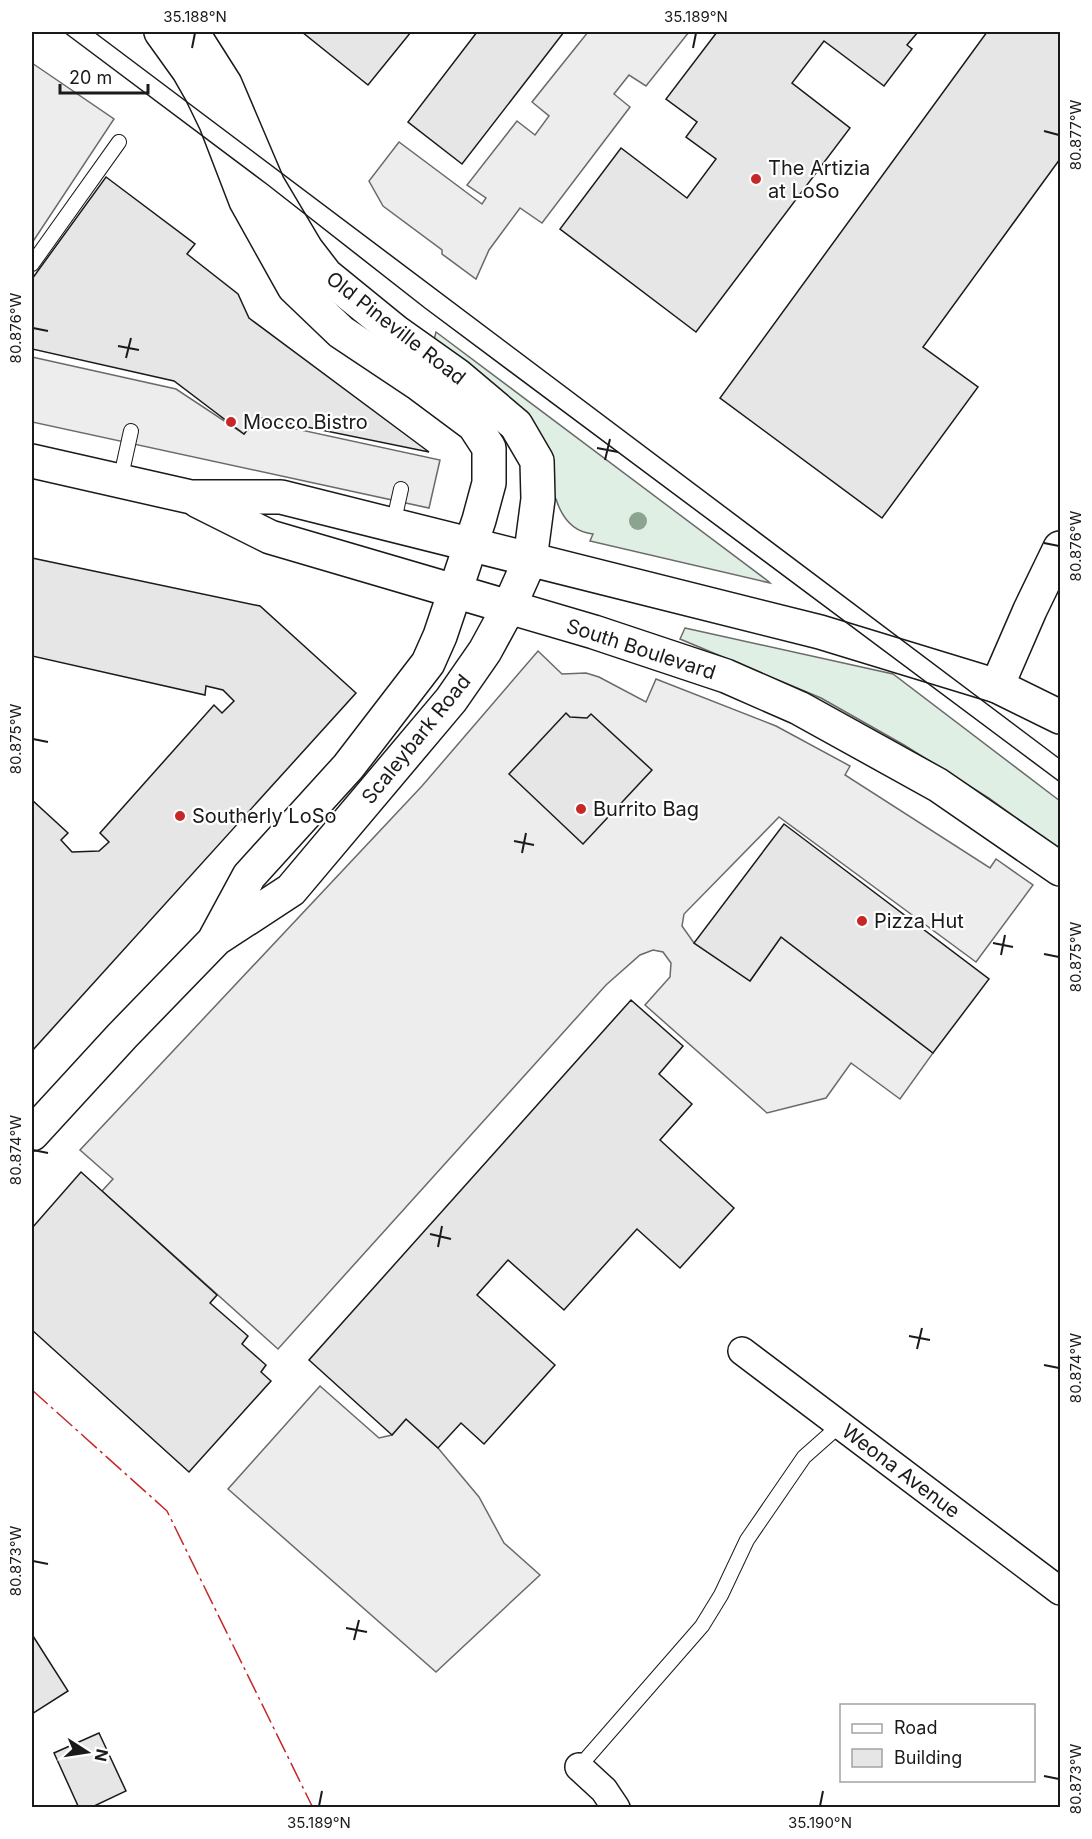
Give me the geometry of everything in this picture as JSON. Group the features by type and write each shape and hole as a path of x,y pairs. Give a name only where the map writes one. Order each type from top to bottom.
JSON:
{"street":[{"name":"Old Pineville Road","path":"161,32 189,70 201,92 216,123 246,201 294,287 340,332 419,384 474,425 489,448 489,483 471,545"},
{"name":"Old Pineville Road","path":"192,32 225,84 268,185 306,249 326,275 396,332 466,382 516,424 537,461 538,499 530,560"},
{"name":"South Boulevard","path":"32,460 225,505 281,497 820,632 997,686 1060,717"},
{"name":"South Boulevard","path":"225,505 270,537 594,632 726,676 799,708 938,785 1060,869"},
{"name":"Scaleybark Road","path":"216,939 249,876 348,767 428,663 440,636 471,545"},
{"path":"997,686 1060,548"},
{"name":"Scaleybark Road","path":"32,1134 216,939 291,890 451,700 485,651 509,607 530,560"},
{"name":"Weona Avenue","path":"742,1351 1060,1591"},
{"path":"579,1767 604,1790 616,1808"}],"lane":[{"path":"32,264 119,142"},
{"path":"120,481 131,431"},
{"path":"393,525 401,489"},
{"path":"579,1767 702,1626 721,1594 747,1540 804,1457 839,1426"}],"green space":[{"path":"436,332 770,583 590,541 593,534 574,527 565,518 556,499 547,498 546,472 433,344"},
{"path":"685,628 893,674 1060,801 1060,850 989,798 904,745 821,698 680,639"}],"shaded area":[{"path":"588,32 689,32 646,86 629,75 614,94 630,107 542,223 520,208 489,250 476,279 442,254 442,250 383,206 369,181 399,142 482,204 486,198 467,185 517,121 535,135 549,116 532,102"},
{"path":"32,63 114,119 32,243"},
{"path":"32,357 176,389 244,434 255,420 440,460 429,508 32,422"},
{"path":"538,651 562,674 586,673 599,677 646,702 656,679 776,726 850,766 845,775 990,868 996,859 1033,885 976,962 779,817 684,914 682,926 694,943 750,981 781,937 933,1053 900,1099 851,1063 826,1098 767,1113 645,1005 670,977 671,963 663,952 653,950 640,955 606,985 278,1349 102,1191 113,1179 80,1150 422,786"},
{"path":"320,1386 379,1438 392,1435 406,1419 438,1448 479,1497 504,1543 540,1575 436,1672 228,1489"}],"building":[{"path":"302,32 411,32 368,85"},
{"path":"477,32 564,32 462,164 408,122"},
{"name":"The Artizia at LoSo","path":"717,32 918,32 907,45 912,49 884,86 824,41 792,83 850,128 696,332 560,229 621,148 687,198 716,159 686,137 697,122 666,99"},
{"path":"987,32 1060,32 1060,159 923,347 978,387 882,518 720,398"},
{"path":"106,177 195,244 187,254 238,294 249,318 429,452 258,417 244,434 174,381 32,349 32,279"},
{"name":"Southerly LoSo","path":"32,558 260,606 356,693 32,1051 32,800 68,833 61,840 72,852 99,851 109,842 100,833 214,705 222,713 234,701 223,690 206,686 205,695 32,656"},
{"name":"Burrito Bag","path":"566,713 570,717 587,718 591,714 652,770 583,844 509,774"},
{"path":"784,824 989,979 933,1053 781,937 750,981 694,943"},
{"path":"631,1000 683,1046 659,1074 692,1104 660,1140 734,1208 680,1268 637,1229 564,1310 508,1260 477,1295 555,1365 484,1444 461,1423 438,1448 406,1419 392,1435 309,1360"},
{"path":"81,1172 217,1295 210,1303 248,1336 242,1344 266,1365 261,1372 271,1381 189,1472 32,1330 32,1228"},
{"path":"32,1637 68,1691 32,1714"},
{"path":"99,1733 126,1791 90,1808 79,1808 54,1753"}],"tram line":[{"path":"64,32 268,185 425,308 1060,782"},
{"path":"94,32 1060,759"}],"power":[{"path":"32,1390 167,1511 313,1808"}],"place":[{"name":"The Artizia at LoSo","path":"756,179"},
{"name":"Mocco Bistro","path":"231,422"},
{"name":"Burrito Bag","path":"581,809"},
{"name":"Southerly LoSo","path":"180,816"},
{"name":"Pizza Hut","path":"862,921"}]}
